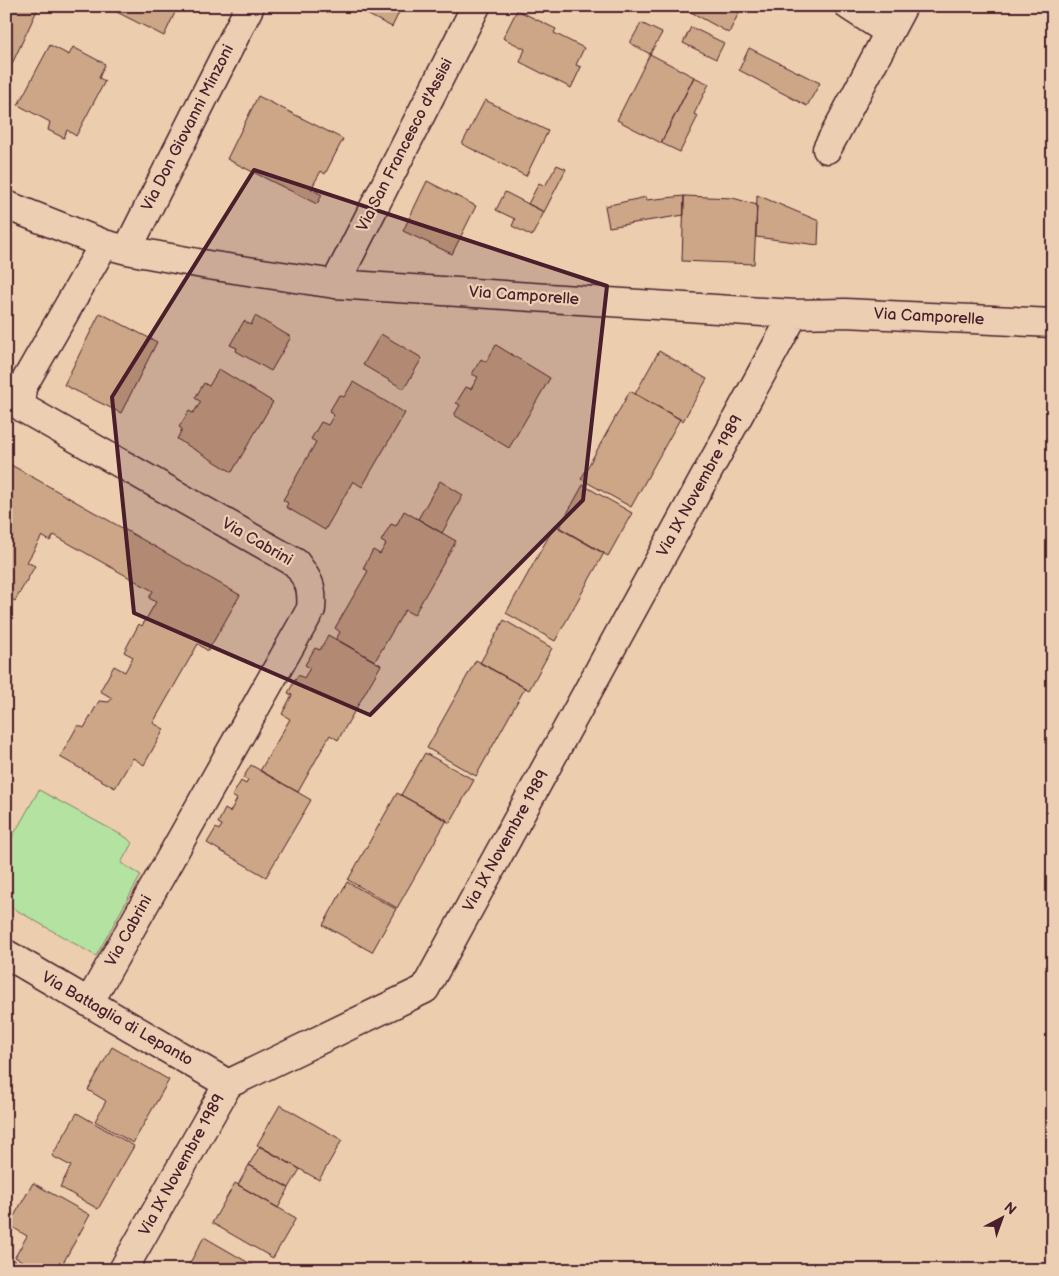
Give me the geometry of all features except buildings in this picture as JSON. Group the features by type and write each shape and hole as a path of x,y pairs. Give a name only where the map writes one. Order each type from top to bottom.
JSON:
{"street":[{"name":"Via Don Giovanni Minzoni","path":"115,247 250,6"},
{"name":"Via San Francesco d'Assisi","path":"335,284 476,6"},
{"path":"849,6 890,32"},
{"path":"827,149 904,6"},
{"name":"Via Camporelle","path":"6,205 115,247 208,265 335,284 794,314 845,313 1053,323"},
{"name":"Via Cabrini","path":"90,1001 311,609 312,592 308,580 296,564 23,408 21,389 115,247"},
{"name":"Via IX Novembre 1989","path":"123,1270 228,1084 424,989 794,314"},
{"name":"Via Battaglia di Lepanto","path":"6,954 90,1001 228,1084"}],"highlighted area":[{"path":"254,170 607,286 583,500 370,715 134,613 112,397"}],"green space":[{"path":"39,790 127,838 132,843 121,863 141,875 96,956 6,904 6,848"}]}
